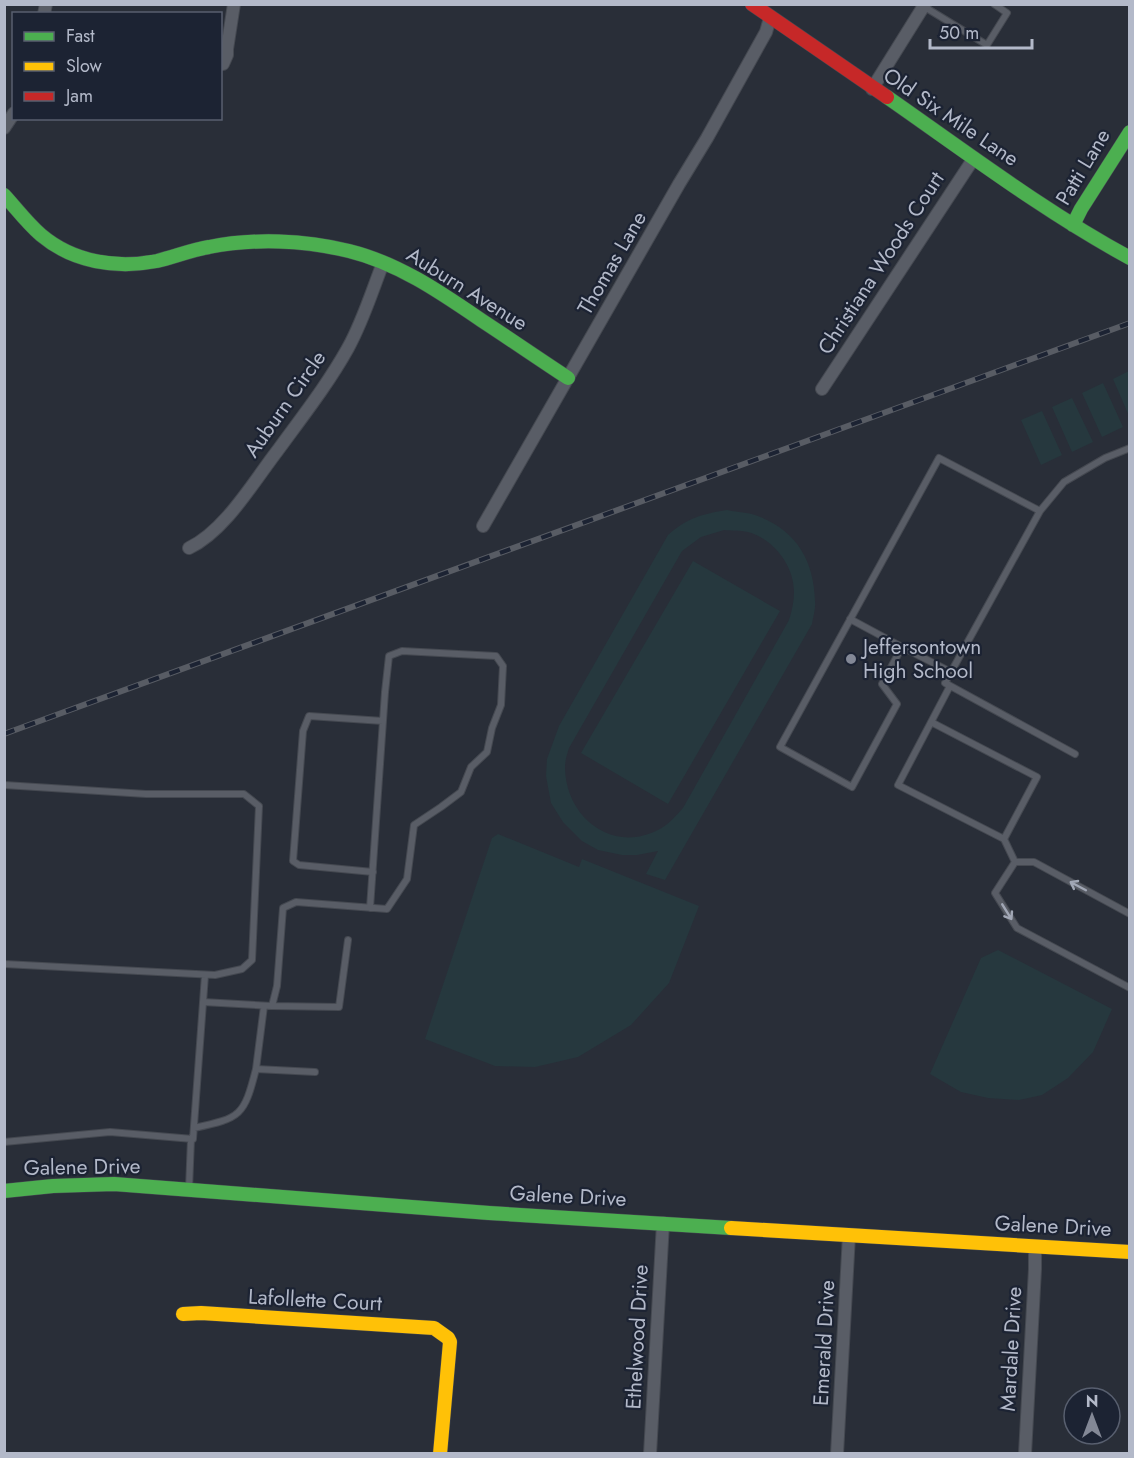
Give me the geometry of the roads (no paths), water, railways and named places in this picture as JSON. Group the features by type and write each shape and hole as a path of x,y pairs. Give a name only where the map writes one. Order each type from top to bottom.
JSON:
{"street":[{"path":"223,64 227,55 234,4"},
{"name":"Old Six Mile Lane","path":"752,4 872,89 1073,225 1130,258"},
{"path":"872,89 923,5"},
{"name":"Thomas Lane","path":"483,526 707,138 766,32 770,18"},
{"name":"Patti Lane","path":"1073,225 1130,132"},
{"name":"Christiana Woods Court","path":"822,390 974,158"},
{"name":"Auburn Avenue","path":"4,195 33,227 53,244 83,259 100,263 135,265 212,246 263,241 311,244 351,252 405,272 568,378"},
{"name":"Auburn Circle","path":"189,548 215,530 234,509 323,388 349,346 383,263"},
{"name":"Galene Drive","path":"4,1191 53,1186 114,1184 489,1213 1130,1252"},
{"name":"Ethelwood Drive","path":"650,1454 663,1223"},
{"name":"Emerald Drive","path":"837,1454 849,1235"},
{"name":"Mardale Drive","path":"1025,1454 1035,1246"},
{"name":"Lafollette Court","path":"183,1314 201,1313 434,1328 450,1342 440,1454"}],"lane":[{"path":"923,5 987,45 1007,12 994,4"},
{"path":"1076,754 945,683 1040,511 1064,482 1105,458 1130,448"},
{"path":"902,647 882,684 897,704 852,787 780,747 939,458 1040,511"},
{"path":"850,619 951,672"},
{"path":"272,1006 277,986 283,908 296,902 370,908 387,909 408,879 414,825 461,792 471,767 487,752 492,728 501,705 503,666 496,656 402,651 389,656 382,721 370,908"},
{"path":"950,686 897,785 1004,839 1015,862"},
{"path":"373,872 299,865 293,861 295,825 303,731 309,716 382,721"},
{"path":"931,722 1037,777 1004,839"},
{"path":"4,785 146,794 244,794 260,806 252,960 242,969 205,975 4,964"},
{"path":"1015,862 1034,862 1130,914"},
{"path":"1015,862 996,893 1017,928 1130,988"},
{"path":"203,1002 339,1007 348,940"},
{"path":"189,1190 205,975"},
{"path":"194,1128 232,1118 243,1108 249,1096 256,1069 264,1006"},
{"path":"256,1069 315,1072"},
{"path":"4,1142 110,1132 191,1139"}],"railway":[{"path":"4,734 1130,323"}],"place":[{"name":"Jeffersontown High School","path":"851,659"}]}
